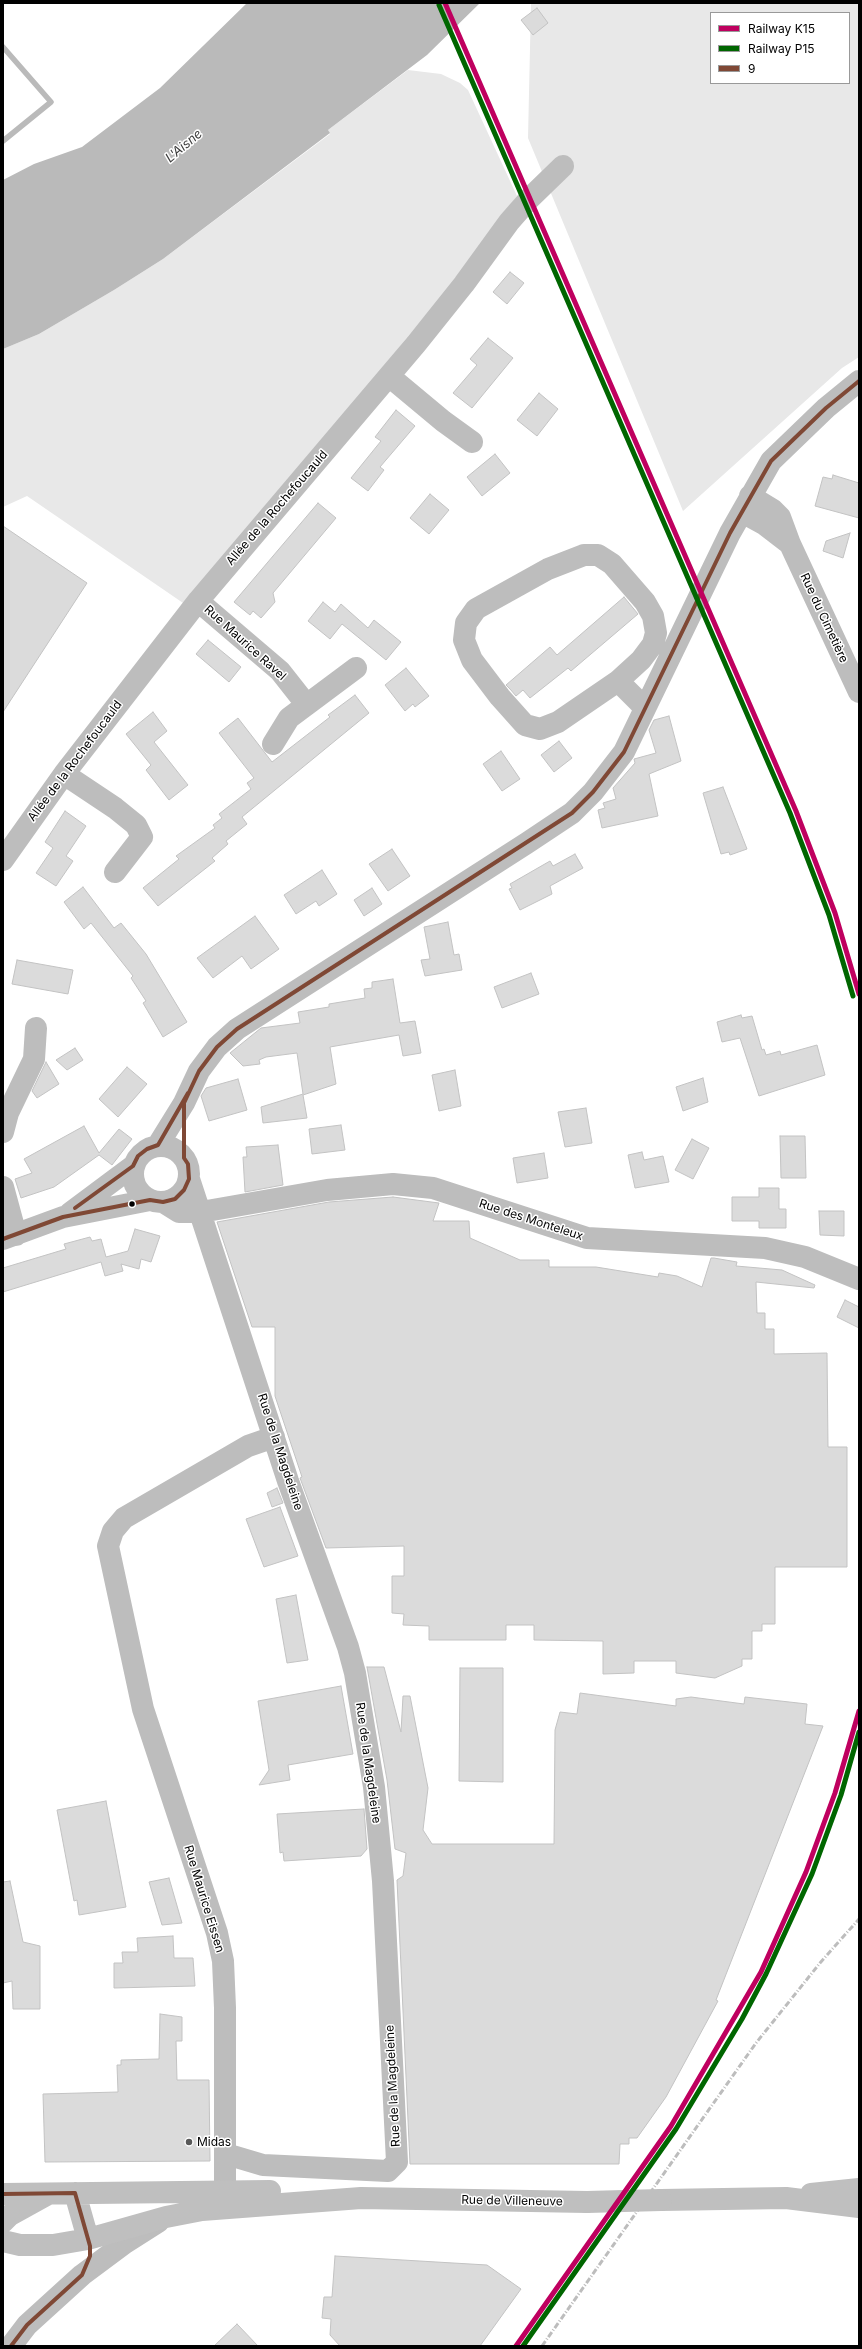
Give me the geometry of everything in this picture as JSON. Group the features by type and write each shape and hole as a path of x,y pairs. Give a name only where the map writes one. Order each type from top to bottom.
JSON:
{"main road":[{"path":"786,2198 840,2189 859,2189"},
{"path":"3,2194 271,2191 361,2198"},
{"path":"140,2225 154,2192"},
{"path":"3,2222 10,2215 48,2193"},
{"path":"75,2193 88,2240"},
{"name":"Rue de Villeneuve","path":"3,2241 20,2245 53,2245 88,2240 166,2217 202,2210 361,2198 587,2202 786,2198 859,2207"}],"street":[{"name":"Allée de la Rochefoucauld","path":"3,860 64,774 198,600 389,376 464,284 509,222 530,198 563,166"},
{"path":"389,376 443,421 472,442"},
{"path":"158,1145 184,1103 199,1071 216,1047 237,1029 572,813 593,792 624,752 730,533 771,461 826,408 859,381"},
{"name":"Rue du Cimetière","path":"746,504 773,510 780,517 790,544 859,692"},
{"path":"584,555 598,555 612,564 645,602 653,616 656,633 653,644 641,660 618,681 558,722 540,729 525,724 500,697 472,660 464,640 466,623 476,609 548,569 584,555"},
{"name":"Rue Maurice Ravel","path":"198,600 280,671 306,704"},
{"path":"273,744 289,718 356,668"},
{"path":"618,681 645,708"},
{"path":"64,774 115,808 136,825 142,837 115,872"},
{"path":"3,1132 8,1113 34,1059 36,1028"},
{"path":"184,1103 184,1158"},
{"path":"3,1187 9,1237 63,1217 175,1198 184,1190 189,1179 188,1164 177,1150 168,1146 158,1145 147,1149 138,1156 133,1166 133,1180 139,1192 157,1201"},
{"path":"63,1217 133,1166"},
{"name":"Rue de la Magdeleine","path":"189,1179 274,1437 348,1647 355,1673 374,1787 382,1880 397,2162 388,2171 263,2165 226,2154"},
{"name":"Rue des Monteleux","path":"157,1201 179,1212 201,1212 327,1190 393,1184 433,1188 587,1238 765,1248 805,1256 859,1279"},
{"name":"Rue Maurice Eissen","path":"225,2191 225,2008 223,1961 217,1933 143,1709 108,1546 112,1531 124,1518 248,1446 274,1437"},
{"name":"Rue de Villeneuve","path":"11,2346 27,2325 82,2275 125,2243 166,2217"},
{"path":"82,2275 90,2256 88,2240"}],"shaded area":[{"path":"531,3 859,3 859,357 842,368 683,511 528,138"},
{"path":"408,70 441,74 460,83 468,90 517,196 463,270 186,605 27,496 3,507 3,349 39,334 163,259 330,134 328,130"}],"water":[{"name":"L'Aisne","path":"247,3 480,3 427,55 328,130 330,133 163,259 39,334 3,349 3,180 34,164 82,147 160,88"}],"building":[{"path":"537,8 548,23 533,35 521,20"},
{"path":"510,272 524,283 507,304 493,292"},
{"path":"488,338 513,358 472,408 453,393 477,365 470,359"},
{"path":"539,393 558,409 537,436 517,420"},
{"path":"396,410 415,426 380,467 384,470 368,491 351,478 381,441 375,437"},
{"path":"495,454 510,473 482,496 467,477"},
{"path":"833,475 859,483 859,518 815,506 823,477 832,479"},
{"path":"430,494 449,510 429,534 410,518"},
{"path":"318,503 336,518 273,593 275,602 261,618 253,611 250,615 234,602"},
{"path":"3,526 87,583 3,712"},
{"path":"850,533 843,558 823,551 826,541"},
{"path":"624,597 638,614 571,671 568,668 530,698 523,690 516,696 506,685 550,647 557,655"},
{"path":"323,602 335,612 341,604 368,628 374,620 401,642 386,660 342,624 330,639 308,621"},
{"path":"208,640 241,667 229,682 196,654"},
{"path":"406,668 429,696 415,707 413,704 405,711 385,685"},
{"path":"355,695 369,713 242,817 247,824 226,841 228,844 212,858 215,861 158,906 143,888 179,859 176,856 215,828 213,825 222,818 219,814 251,789 247,783 254,778 219,733 238,718 272,762 330,717 328,715"},
{"path":"153,712 167,731 154,742 188,785 169,800 146,770 151,765 126,734"},
{"path":"669,716 681,761 649,774 658,816 602,828 598,810 605,808 603,803 616,799 613,788 635,763 634,759 656,753 649,730 654,720"},
{"path":"559,741 572,758 554,772 541,755"},
{"path":"501,751 520,779 502,791 483,764"},
{"path":"723,787 747,849 730,855 729,852 721,854 703,793"},
{"path":"65,811 86,826 66,856 73,861 56,886 36,873 53,848 45,842"},
{"path":"392,849 410,876 388,891 369,864"},
{"path":"575,854 583,868 550,886 552,894 520,910 509,889 512,888 510,884 550,861 553,866"},
{"path":"322,870 337,894 319,906 316,901 296,914 284,895"},
{"path":"83,887 114,928 121,923 146,954 187,1022 163,1037 143,1003 146,1001 131,978 133,976 91,923 84,929 64,902"},
{"path":"372,888 382,904 364,916 354,900"},
{"path":"255,916 279,949 251,969 242,956 213,978 197,958"},
{"path":"448,922 454,955 459,954 462,970 425,976 421,960 430,959 424,927"},
{"path":"17,960 73,970 68,994 12,984"},
{"path":"531,973 539,994 502,1008 494,987"},
{"path":"393,979 400,1023 415,1021 421,1053 403,1056 399,1035 330,1047 336,1084 303,1095 307,1118 263,1123 261,1107 303,1094 297,1053 266,1057 259,1060 260,1064 243,1066 230,1053 261,1028 300,1023 298,1012 329,1007 329,1004 365,998 364,989 372,988 372,982"},
{"path":"741,1015 742,1018 752,1016 762,1050 764,1049 766,1055 780,1051 781,1055 817,1045 825,1075 759,1096 740,1038 722,1042 717,1022"},
{"path":"75,1048 83,1060 67,1070 56,1060"},
{"path":"46,1062 59,1084 37,1098 32,1091"},
{"path":"127,1067 147,1084 118,1117 99,1099"},
{"path":"455,1070 461,1106 439,1111 432,1075"},
{"path":"703,1078 708,1102 683,1111 676,1087"},
{"path":"238,1079 247,1110 209,1121 201,1096 206,1088"},
{"path":"586,1108 592,1143 565,1147 558,1112"},
{"path":"341,1125 345,1150 312,1154 309,1129"},
{"path":"84,1126 99,1153 119,1129 132,1139 112,1165 99,1155 54,1187 21,1198 15,1179 32,1173 24,1159"},
{"path":"780,1136 805,1136 806,1178 781,1178"},
{"path":"692,1139 709,1148 693,1179 675,1170"},
{"path":"278,1145 283,1185 245,1192 243,1157 247,1157 246,1147"},
{"path":"642,1152 644,1160 663,1156 669,1182 635,1188 628,1155"},
{"path":"544,1153 548,1178 517,1183 513,1158"},
{"path":"759,1188 779,1188 779,1209 786,1209 786,1228 759,1228 759,1221 732,1221 732,1197 759,1197"},
{"path":"393,1197 439,1203 433,1221 469,1221 470,1238 520,1260 549,1260 549,1267 596,1267 658,1277 659,1273 677,1276 702,1287 711,1258 714,1258 737,1262 736,1266 782,1270 815,1285 814,1288 756,1282 757,1313 765,1313 765,1329 774,1329 774,1354 827,1353 828,1447 847,1447 847,1567 775,1567 775,1624 762,1624 762,1631 752,1631 752,1659 742,1659 742,1666 715,1678 676,1673 676,1661 634,1661 634,1673 603,1674 603,1641 534,1640 534,1625 506,1625 506,1640 429,1640 429,1626 403,1625 404,1614 392,1613 392,1576 404,1576 404,1546 326,1548 300,1478 302,1477 275,1396 275,1327 252,1327 217,1222 329,1202"},
{"path":"819,1211 844,1211 844,1236 820,1235"},
{"path":"135,1229 160,1236 151,1262 141,1259 139,1269 121,1264 123,1271 105,1276 101,1262 3,1292 3,1268 66,1249 64,1244 90,1237 92,1241 101,1239 106,1257 128,1251"},
{"path":"845,1300 859,1307 859,1328 837,1317"},
{"path":"277,1488 283,1503 272,1507 267,1493"},
{"path":"280,1507 298,1556 264,1567 246,1519"},
{"path":"296,1595 308,1660 287,1663 276,1599"},
{"path":"367,1667 384,1667 401,1732 403,1696 410,1696 428,1788 423,1830 432,1844 554,1844 555,1730 560,1712 577,1714 580,1693 676,1706 676,1699 691,1697 744,1704 745,1697 807,1704 805,1724 823,1726 716,2000 718,2001 666,2097 637,2138 629,2138 629,2144 620,2144 619,2164 410,2164 397,1880 403,1876 406,1853 395,1849 387,1780"},
{"path":"460,1668 503,1668 503,1782 459,1781"},
{"path":"341,1686 353,1754 288,1765 290,1780 259,1785 269,1770 258,1701"},
{"path":"106,1801 126,1907 79,1915 77,1900 74,1901 57,1810"},
{"path":"364,1809 367,1849 361,1856 284,1861 283,1852 280,1853 277,1814"},
{"path":"169,1878 182,1923 162,1925 149,1882"},
{"path":"10,1881 23,1942 40,1946 40,2009 13,2009 12,1981 3,1983 3,1882"},
{"path":"173,1936 174,1958 193,1958 195,1986 114,1988 114,1963 123,1963 122,1952 138,1952 137,1938"},
{"path":"160,2014 182,2017 182,2041 176,2041 177,2080 209,2080 210,2161 45,2162 43,2094 118,2092 117,2065 121,2065 121,2060 159,2059"},
{"path":"335,2256 487,2265 521,2289 480,2346 340,2346 330,2335 331,2319 322,2318 324,2297 332,2297"},
{"path":"237,2324 258,2346 214,2346"}],"waterway":[{"path":"3,47 51,102 3,141"}],"railway":[{"path":"542,2346 756,2043 820,1963 859,1919"}],"rail line":[{"name":"K15","path":"445,3 796,811 835,913 859,994"},
{"name":"P15","path":"439,5 790,813 829,915 853,996"},
{"name":"K15","path":"516,2346 671,2126 761,1972 806,1872 835,1793 859,1711"},
{"name":"P15","path":"523,2346 676,2129 742,2019 766,1974 812,1874 841,1795 859,1732"}],"transit line":[{"name":"9","path":"3,1239 63,1217 150,1200 163,1202 175,1199 184,1190 189,1179 188,1164 184,1158 184,1103 199,1071 217,1047 237,1029 572,813 593,792 624,752 730,533 771,461 826,408 859,381"},
{"name":"9","path":"75,1208 133,1166 138,1156 147,1149 158,1145 188,1093"},
{"name":"9","path":"3,2194 75,2193 90,2246 90,2256 82,2275 27,2325 11,2346"}],"place":[{"name":"Midas","path":"189,2142"}]}
